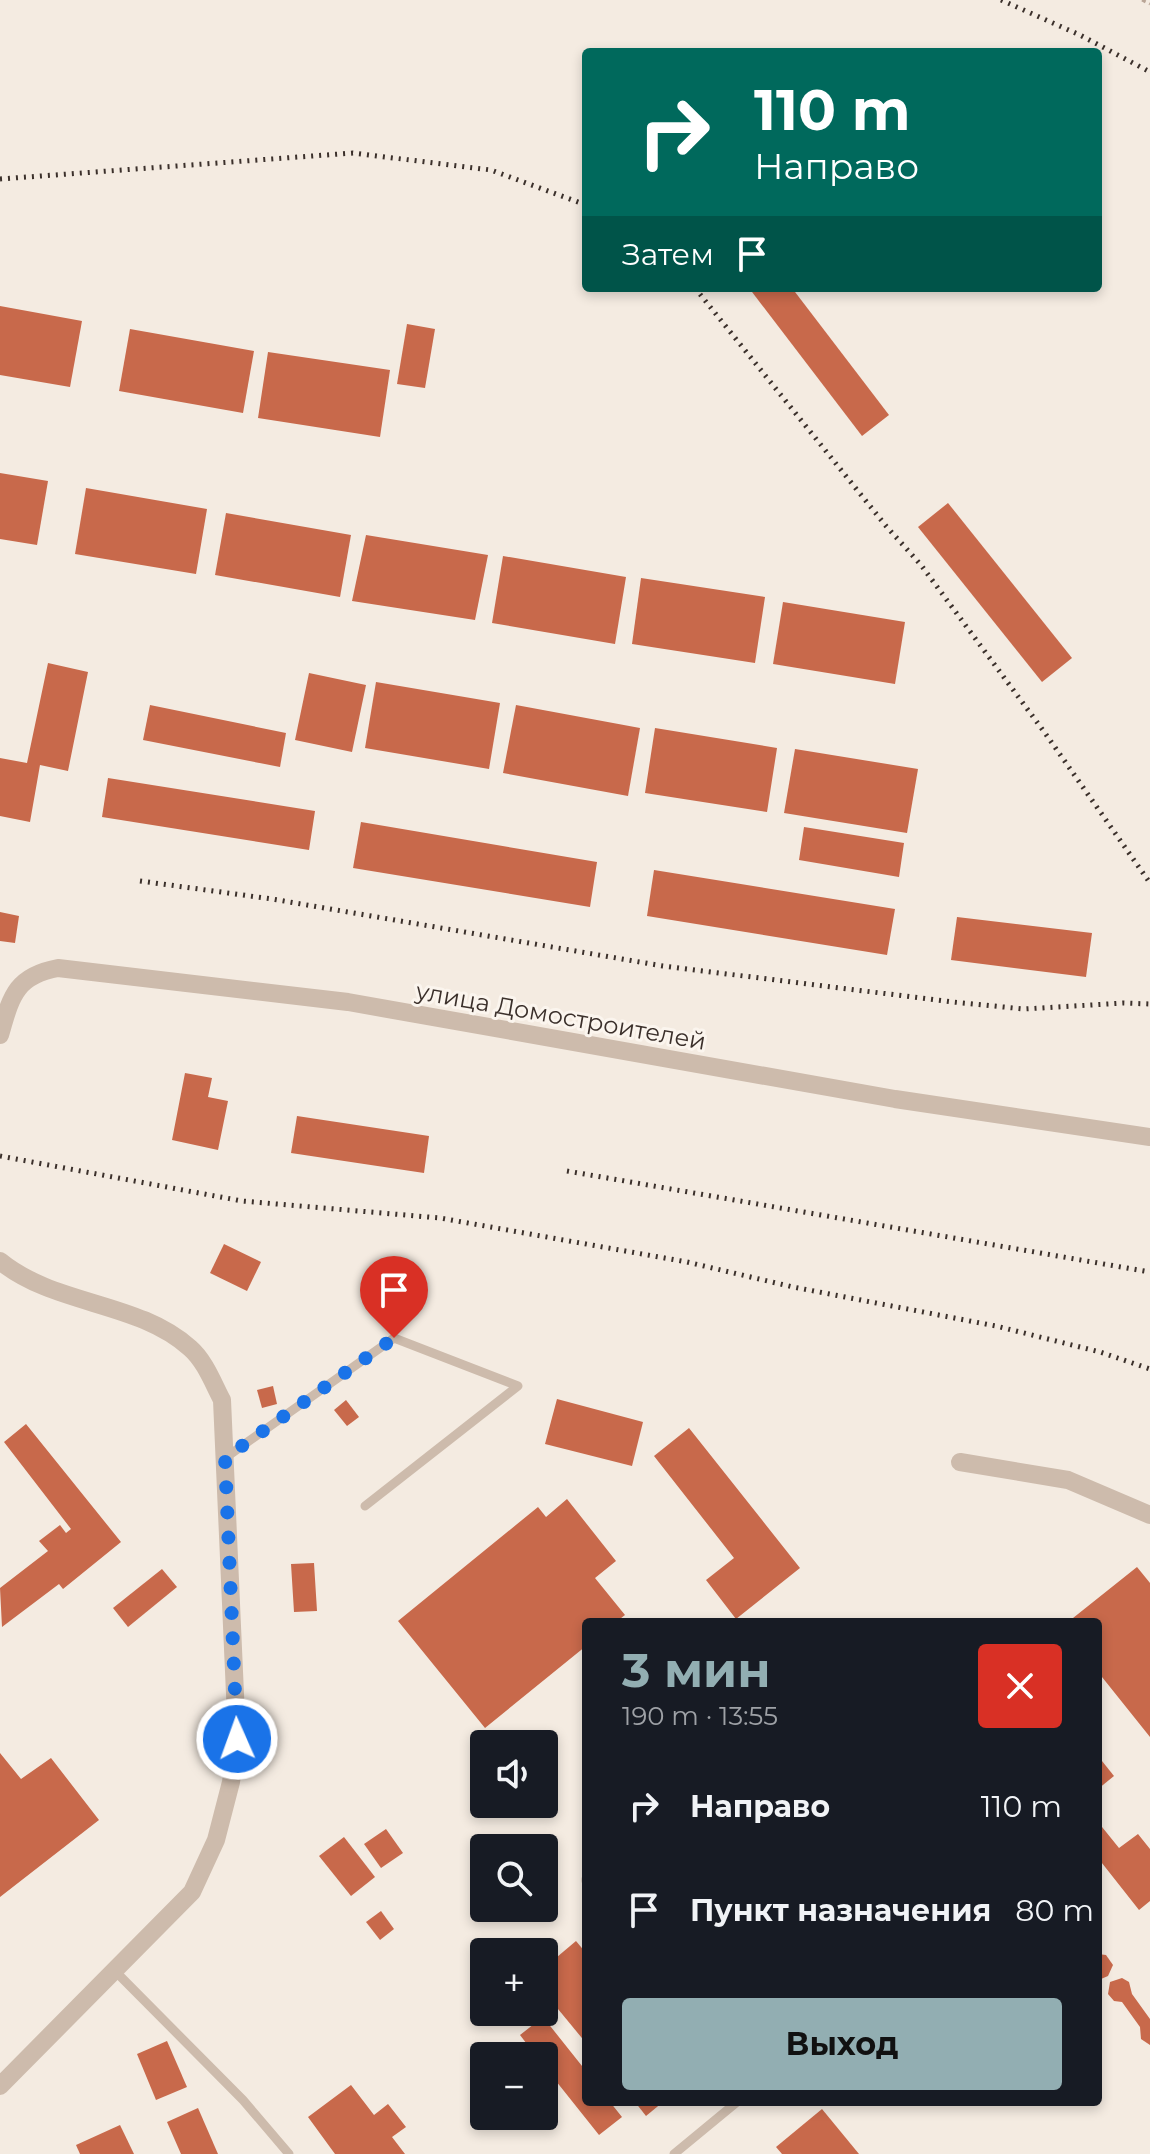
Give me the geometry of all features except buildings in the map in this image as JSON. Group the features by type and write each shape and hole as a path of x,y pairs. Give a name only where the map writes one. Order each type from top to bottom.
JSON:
{"street":[{"name":"улица Домостроителей","path":"0,1035 9,1004 21,984 35,972 58,968 348,1002 895,1099 1150,1137"},
{"path":"0,1261 37,1285 152,1324 190,1348 207,1370 222,1400 237,1739 231,1782 216,1840 192,1892 0,2086"},
{"path":"960,1462 1068,1480 1150,1515"}],"lane":[{"path":"225,1458 394,1338 518,1386 365,1506"},
{"path":"115,1971 243,2100 289,2154"},
{"path":"674,2154 732,2106"}],"path":[{"path":"1142,0 1150,4"}],"railway":[{"path":"1001,0 1080,35 1150,72"},
{"path":"0,179 353,153 491,170 582,204"},
{"path":"698,292 886,526 921,565 1045,733 1150,883"},
{"path":"140,881 272,899 663,966 953,1002 1024,1009 1150,1004"},
{"path":"0,1156 242,1201 440,1218 687,1262 793,1287 996,1326 1100,1352 1150,1369"},
{"path":"567,1171 1150,1272"}],"route":[{"path":"237,1739 225,1458 394,1338"}]}
